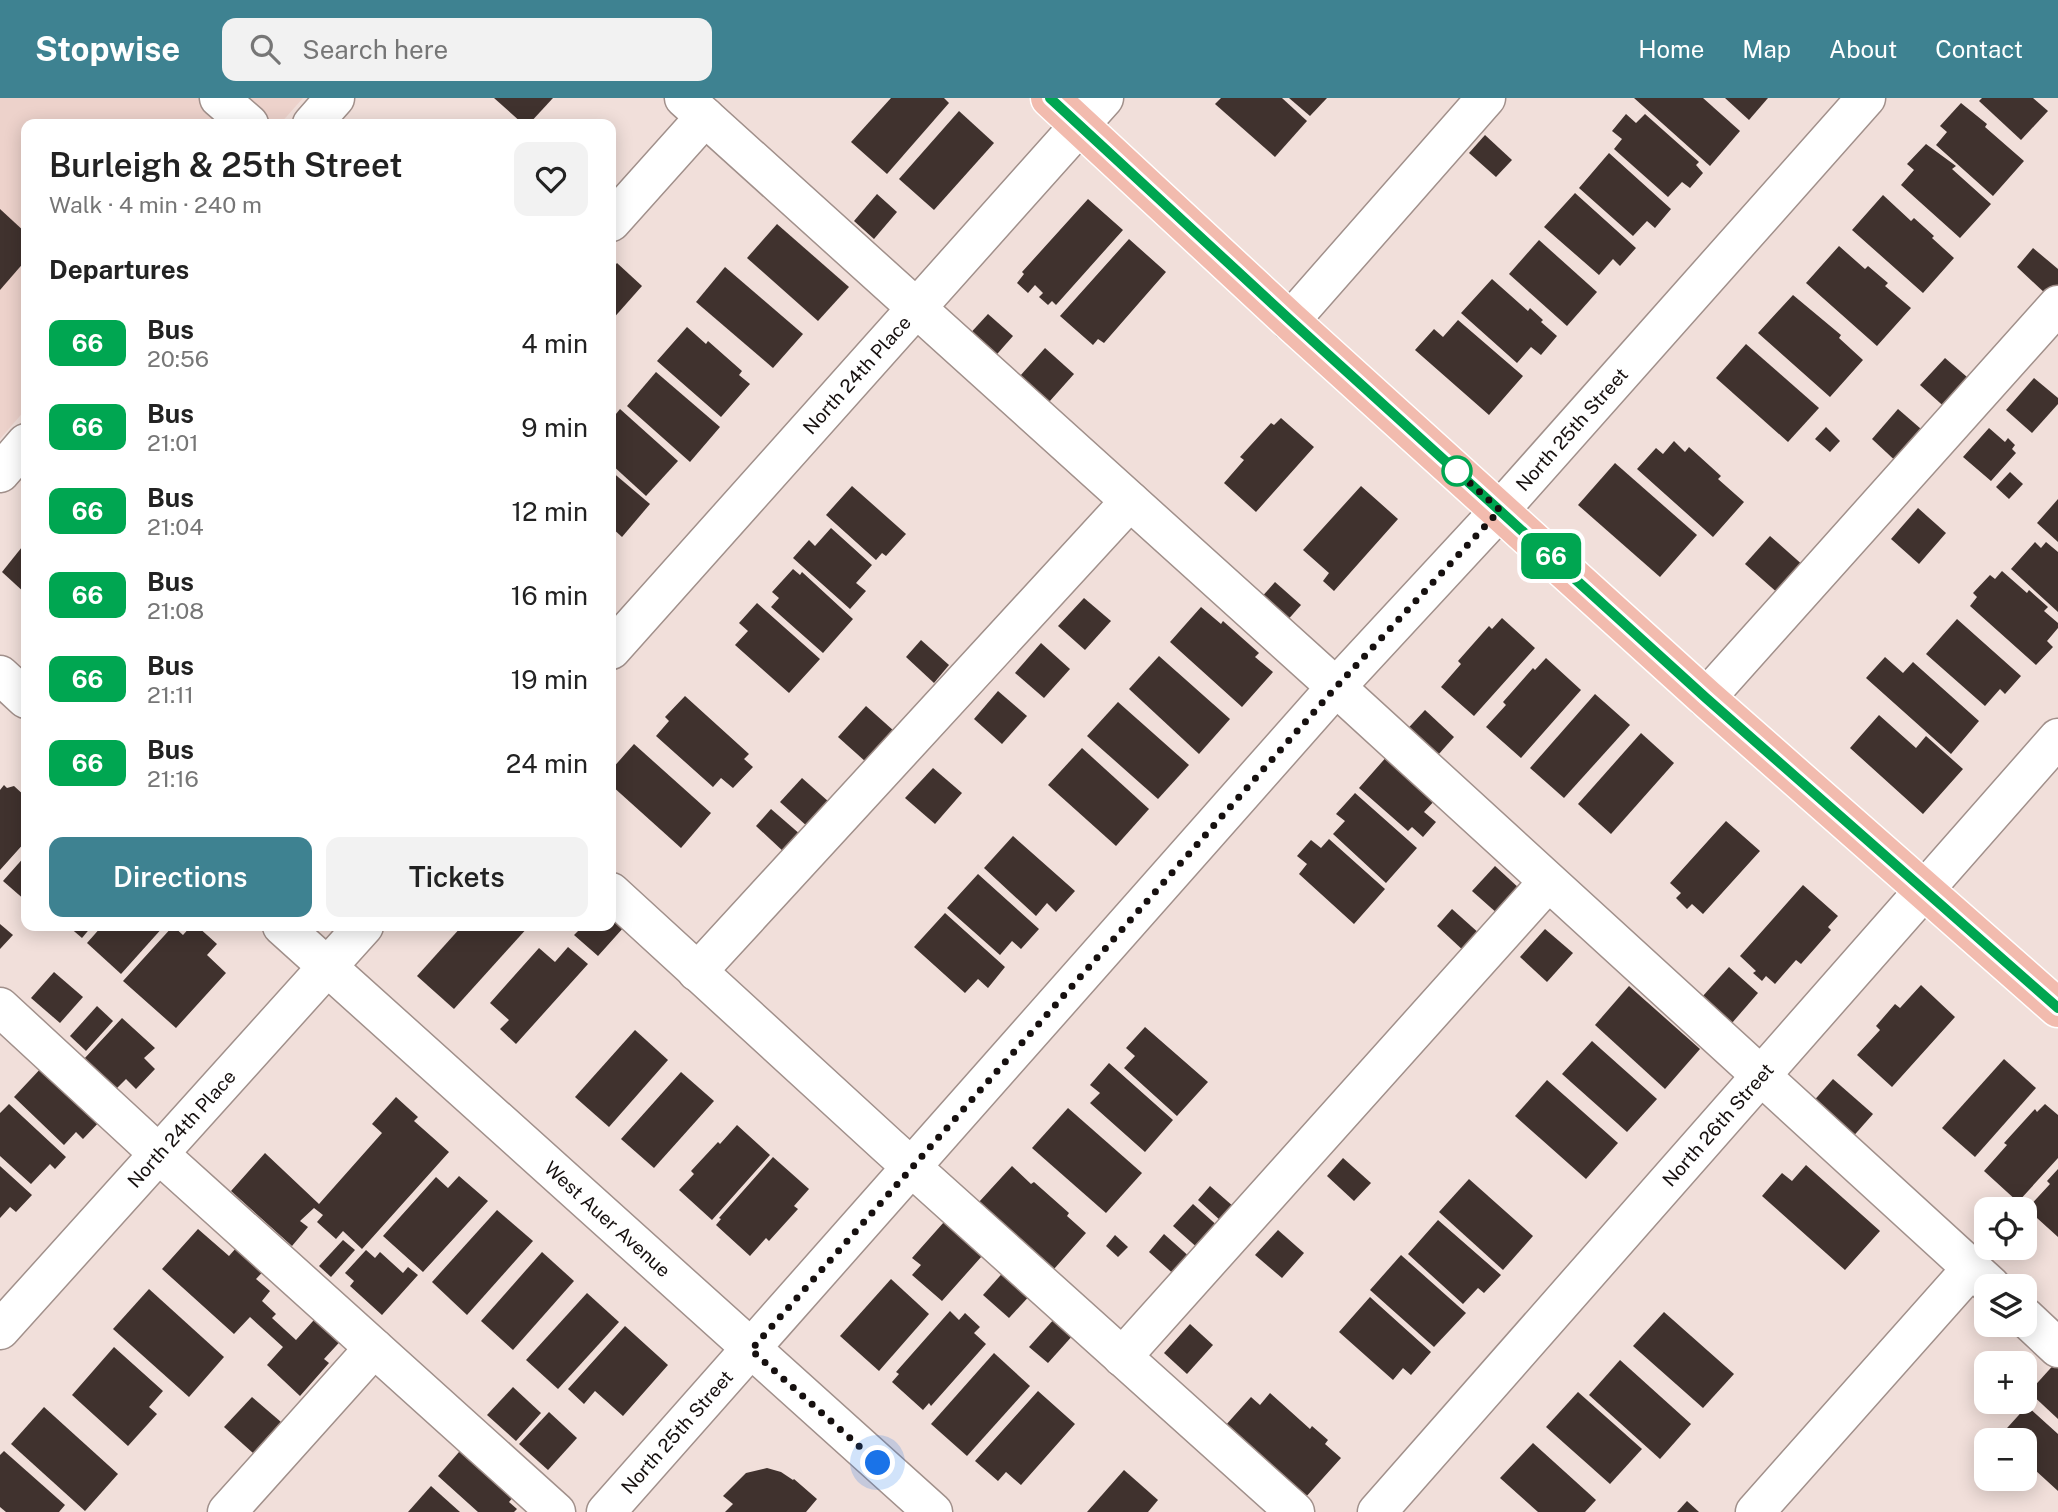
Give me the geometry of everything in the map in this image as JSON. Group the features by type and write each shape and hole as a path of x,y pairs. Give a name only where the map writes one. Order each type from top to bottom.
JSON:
{"main road":[{"path":"1050,98 1092,111 1290,320 1706,698 2058,1008"}],"street":[{"path":"219,98 242,119"},
{"path":"316,119 335,98"},
{"path":"1290,320 1486,98"},
{"name":"North 25th Street","path":"606,1512 1336,687 1500,510 1866,98"},
{"path":"616,215 695,108 1336,687 1977,1274"},
{"name":"North 24th Place","path":"616,644 1092,111"},
{"path":"1706,698 2058,305"},
{"path":"0,473 21,449"},
{"path":"697,972 1130,501"},
{"path":"0,675 21,694"},
{"name":"North 26th Street","path":"1377,1512 2058,738"},
{"path":"1122,1357 1548,883"},
{"path":"616,897 912,1168 1295,1512"},
{"name":"West Auer Avenue","path":"287,931 933,1512"},
{"name":"North 24th Place","path":"0,1330 359,931"},
{"path":"0,1007 556,1512"},
{"path":"1755,1512 1974,1285"},
{"path":"2037,1328 2058,1348"},
{"path":"227,1512 374,1348"}],"shaded area":[{"path":"0,98 303,98 284,119 21,119 21,415 0,439"}],"building":[{"path":"494,98 553,98 534,119 517,119"},
{"path":"891,98 944,98 949,103 887,174 851,142"},
{"path":"1221,98 1282,98 1307,121 1275,157 1215,104"},
{"path":"1289,98 1327,98 1310,116"},
{"path":"1634,98 1703,98 1740,131 1710,166"},
{"path":"1725,98 1768,98 1749,120"},
{"path":"1982,98 2033,98 2048,111 2021,140 1979,101"},
{"path":"1961,103 1987,124 1985,127 2024,161 1993,196 1936,145 1947,132 1940,126"},
{"path":"959,111 994,143 934,210 899,179"},
{"path":"1626,114 1636,123 1645,114 1699,162 1696,165 1703,173 1690,188 1682,182 1668,197 1614,149 1622,139 1612,131"},
{"path":"1485,135 1512,160 1496,177 1469,153"},
{"path":"1926,144 1956,166 1952,169 1991,204 1960,238 1901,185 1914,170 1907,164"},
{"path":"1609,153 1671,209 1655,228 1647,221 1633,236 1579,188"},
{"path":"1575,193 1636,248 1620,266 1613,259 1599,275 1544,227"},
{"path":"877,194 897,212 874,239 854,221"},
{"path":"1883,195 1911,221 1914,218 1954,258 1923,293 1852,230"},
{"path":"1088,199 1123,230 1056,305 1052,301 1048,305 1039,297 1043,293 1035,285 1028,293 1017,283 1024,274 1022,272"},
{"path":"0,209 21,228 21,266 0,290"},
{"path":"777,224 849,287 818,321 747,258"},
{"path":"1129,239 1166,272 1104,343 1098,339 1093,345 1060,316"},
{"path":"1539,240 1597,292 1567,326 1509,274"},
{"path":"1839,246 1865,269 1868,266 1888,283 1885,286 1911,308 1877,346 1806,283"},
{"path":"2033,248 2058,269 2058,285 2048,296 2017,267"},
{"path":"616,264 642,286 616,315"},
{"path":"725,267 803,334 773,368 696,302"},
{"path":"1492,279 1528,311 1530,308 1557,336 1541,355 1531,347 1517,363 1461,313"},
{"path":"1793,295 1841,335 1839,338 1863,360 1830,397 1758,333"},
{"path":"988,314 1013,336 991,361 966,338"},
{"path":"1458,320 1523,376 1489,415 1415,350 1434,329 1443,337"},
{"path":"687,327 706,344 708,341 742,371 739,375 750,384 721,417 657,361"},
{"path":"1746,344 1819,408 1788,442 1716,378"},
{"path":"1045,348 1074,374 1049,402 1020,376"},
{"path":"1945,358 1974,383 1949,411 1920,385"},
{"path":"656,372 720,427 690,462 627,406"},
{"path":"2034,378 2058,398 2058,404 2032,433 2006,410"},
{"path":"620,409 678,461 646,496 616,469 616,414"},
{"path":"1898,409 1928,435 1901,466 1872,439"},
{"path":"1281,418 1314,447 1256,512 1224,483 1244,460 1240,457 1271,423 1274,425"},
{"path":"1826,427 1840,441 1830,452 1815,439"},
{"path":"1989,428 2005,442 2008,438 2015,445 2012,449 2016,453 1991,481 1963,457"},
{"path":"1674,441 1685,452 1689,447 1721,476 1718,479 1744,502 1713,537 1637,469 1656,448 1663,454"},
{"path":"1615,463 1697,535 1660,577 1578,505"},
{"path":"2010,472 2023,484 2009,499 1996,487"},
{"path":"616,475 650,504 622,537 616,532"},
{"path":"852,486 906,534 886,556 882,553 876,560 826,515"},
{"path":"1361,486 1398,519 1334,591 1323,581 1329,573 1303,550"},
{"path":"2058,499 2058,542 2037,523"},
{"path":"1918,508 1946,533 1919,564 1891,539"},
{"path":"831,528 872,565 856,583 866,591 850,609 793,558 809,540 815,546"},
{"path":"1770,536 1805,567 1780,595 1745,564"},
{"path":"2035,542 2041,548 2046,542 2058,552 2058,612 2011,569"},
{"path":"21,548 21,589 2,572"},
{"path":"793,569 800,575 802,572 853,619 823,653 771,607 779,598 772,592"},
{"path":"2002,571 2048,607 2044,611 2058,623 2058,628 2047,641 2053,647 2036,665 1970,606 1977,597 1973,593 1990,575 1995,579"},
{"path":"1275,582 1301,605 1285,623 1259,600"},
{"path":"1084,598 1111,621 1085,650 1058,626"},
{"path":"757,603 820,659 789,693 735,645 748,631 739,623"},
{"path":"1201,607 1221,624 1223,621 1259,653 1255,657 1273,672 1242,707 1170,642"},
{"path":"1502,618 1535,648 1474,716 1441,687 1461,664 1458,661 1489,626 1492,629"},
{"path":"1957,619 2021,676 2005,694 2000,689 1985,706 1926,654"},
{"path":"921,640 949,665 934,683 906,657"},
{"path":"1041,643 1070,669 1044,698 1015,673"},
{"path":"1159,656 1230,719 1199,754 1129,689"},
{"path":"1885,657 1903,673 1913,662 1979,721 1951,754 1866,678"},
{"path":"1546,658 1581,690 1521,758 1486,727 1506,705 1503,702 1533,668 1535,670"},
{"path":"998,691 1027,716 1002,744 974,719"},
{"path":"1595,694 1630,725 1564,798 1530,768"},
{"path":"685,696 749,754 744,759 753,767 733,788 721,778 713,787 656,736 669,721 665,717"},
{"path":"1118,702 1189,765 1158,799 1087,736"},
{"path":"866,706 894,731 866,762 838,737"},
{"path":"1425,710 1454,737 1430,764 1400,737"},
{"path":"1879,715 1916,748 1926,736 1963,769 1923,814 1850,748"},
{"path":"1641,733 1674,763 1611,834 1578,804"},
{"path":"634,744 711,813 681,848 616,790 616,764"},
{"path":"1082,748 1149,809 1116,846 1048,785"},
{"path":"1389,754 1437,798 1424,812 1436,822 1423,837 1412,827 1408,831 1359,788"},
{"path":"933,768 962,793 935,824 905,798"},
{"path":"802,778 829,802 808,827 780,802"},
{"path":"4,785 7,788 14,786 21,792 21,847 0,870 0,790"},
{"path":"1355,793 1417,848 1386,883 1333,834 1345,821 1336,814"},
{"path":"771,809 801,835 785,853 756,826"},
{"path":"1726,821 1760,851 1703,914 1692,904 1687,909 1676,898 1681,893 1670,883"},
{"path":"1013,836 1075,891 1056,912 1047,903 1036,916 984,868"},
{"path":"1329,839 1385,889 1354,924 1299,874 1307,864 1297,856 1311,840 1321,848"},
{"path":"21,861 21,897 3,881"},
{"path":"1495,866 1520,889 1498,914 1472,891"},
{"path":"978,874 1039,929 1021,949 1012,941 1000,955 947,908"},
{"path":"1803,885 1838,916 1828,927 1831,930 1801,964 1796,960 1775,984 1766,976 1762,981 1753,973 1756,971 1740,956"},
{"path":"1452,909 1481,935 1465,952 1437,926"},
{"path":"945,913 1005,967 988,988 978,979 965,993 914,947"},
{"path":"616,920 624,927 598,956 574,935 578,931 616,931"},
{"path":"0,924 13,935 0,949"},
{"path":"1545,929 1573,953 1547,982 1520,957"},
{"path":"74,931 88,931 82,938"},
{"path":"98,931 160,931 121,974 87,943"},
{"path":"168,931 179,931 183,935 187,931 203,931 217,944 207,955 226,973 176,1028 123,981"},
{"path":"458,931 524,931 454,1009 417,976"},
{"path":"568,947 588,964 516,1044 500,1029 509,1020 490,1003 539,948 555,962"},
{"path":"1729,967 1758,993 1732,1023 1702,997"},
{"path":"54,972 83,997 60,1023 31,998"},
{"path":"1921,985 1955,1017 1892,1087 1857,1055 1880,1030 1876,1026 1895,1004 1900,1008"},
{"path":"1629,986 1700,1049 1665,1089 1595,1025"},
{"path":"97,1006 113,1021 86,1051 70,1036"},
{"path":"122,1018 155,1048 144,1058 155,1069 136,1089 126,1079 116,1089 84,1059"},
{"path":"1145,1027 1208,1082 1177,1116 1124,1068 1135,1056 1126,1048"},
{"path":"635,1030 668,1060 609,1127 575,1097"},
{"path":"1592,1041 1657,1099 1627,1132 1562,1074"},
{"path":"2004,1059 2036,1088 1975,1157 1942,1128"},
{"path":"1109,1063 1173,1120 1145,1152 1090,1103 1100,1093 1090,1085"},
{"path":"44,1065 102,1119 83,1139 76,1132 64,1145 14,1097"},
{"path":"681,1072 714,1101 654,1168 621,1139"},
{"path":"1833,1079 1873,1114 1850,1140 1811,1104"},
{"path":"1547,1080 1618,1143 1586,1179 1515,1116"},
{"path":"396,1097 418,1117 414,1121 449,1152 362,1249 343,1231 336,1239 317,1222 323,1215 314,1208 300,1221 308,1227 292,1246 231,1191 265,1153 319,1204 382,1133 372,1124"},
{"path":"9,1104 66,1157 55,1169 50,1164 31,1184 0,1156 0,1113"},
{"path":"2045,1104 2058,1115 2058,1158 2023,1197 2013,1197 1984,1171 2007,1145 2004,1143 2035,1109 2037,1112"},
{"path":"1068,1108 1142,1173 1106,1213 1032,1148"},
{"path":"737,1125 770,1155 712,1220 679,1190 694,1174 691,1171"},
{"path":"773,1157 809,1189 794,1206 798,1209 769,1241 766,1238 750,1256 716,1225 721,1219 719,1218"},
{"path":"1343,1158 1371,1183 1354,1201 1327,1176"},
{"path":"1806,1165 1880,1231 1845,1270 1762,1196 1782,1173 1792,1181"},
{"path":"0,1166 32,1195 16,1212 10,1207 0,1218"},
{"path":"1012,1166 1069,1213 1067,1216 1086,1233 1054,1269 979,1202"},
{"path":"2058,1169 2058,1237 2037,1218 2037,1198 2050,1184 2047,1181"},
{"path":"459,1176 488,1201 423,1272 383,1236 436,1177 448,1188"},
{"path":"1469,1179 1533,1236 1503,1270 1439,1212"},
{"path":"1210,1186 1234,1207 1221,1221 1198,1200"},
{"path":"1193,1204 1220,1228 1200,1250 1173,1226"},
{"path":"497,1210 533,1241 467,1315 432,1282"},
{"path":"952,1213 990,1247 942,1301 912,1275 921,1265 912,1258"},
{"path":"1438,1220 1501,1275 1484,1293 1478,1288 1463,1304 1408,1254"},
{"path":"198,1229 229,1256 244,1239 271,1263 256,1279 270,1291 262,1301 276,1314 272,1318 296,1340 322,1311 347,1334 324,1359 329,1363 300,1396 267,1365 283,1347 250,1317 234,1334 162,1269"},
{"path":"1278,1230 1304,1253 1282,1278 1255,1255"},
{"path":"1164,1234 1192,1259 1177,1277 1149,1252"},
{"path":"1115,1235 1128,1247 1118,1257 1106,1246"},
{"path":"343,1240 355,1250 331,1277 319,1266"},
{"path":"366,1250 375,1258 380,1252 403,1273 408,1267 418,1275 382,1315 350,1286 354,1281 345,1273"},
{"path":"542,1252 574,1281 513,1350 481,1321"},
{"path":"1401,1255 1466,1313 1434,1347 1370,1290"},
{"path":"1007,1268 1033,1292 1009,1318 983,1295"},
{"path":"891,1279 929,1314 879,1371 840,1336"},
{"path":"149,1289 224,1357 189,1397 113,1329"},
{"path":"587,1293 619,1322 558,1389 526,1360"},
{"path":"1370,1297 1431,1352 1411,1375 1403,1368 1393,1380 1339,1332"},
{"path":"950,1311 959,1320 965,1313 980,1327 974,1333 986,1344 931,1406 929,1403 923,1410 892,1382 899,1374 896,1372"},
{"path":"1664,1312 1734,1374 1703,1408 1633,1346"},
{"path":"1055,1318 1074,1334 1048,1363 1029,1347"},
{"path":"1190,1324 1213,1345 1187,1374 1164,1353"},
{"path":"625,1326 668,1365 623,1416 595,1391 584,1404 568,1389"},
{"path":"114,1347 163,1391 149,1407 157,1414 128,1446 72,1395"},
{"path":"994,1353 1030,1386 967,1456 931,1424"},
{"path":"1620,1360 1691,1424 1660,1459 1589,1395"},
{"path":"2058,1360 2058,1419 2037,1399 2037,1383"},
{"path":"513,1387 541,1413 516,1441 487,1415"},
{"path":"1038,1391 1075,1424 1021,1485 1006,1472 998,1481 975,1461"},
{"path":"1578,1392 1642,1449 1610,1484 1546,1427"},
{"path":"1270,1393 1310,1429 1312,1426 1328,1440 1325,1444 1341,1458 1305,1498 1225,1426 1251,1397 1260,1405"},
{"path":"252,1397 281,1422 253,1453 224,1427"},
{"path":"44,1407 118,1474 85,1511 11,1444"},
{"path":"549,1412 577,1438 548,1470 519,1444"},
{"path":"2020,1414 2036,1414 2058,1434 2058,1491 2037,1472 2037,1428 2007,1428"},
{"path":"1533,1443 1596,1500 1585,1512 1538,1512 1500,1478"},
{"path":"466,1444 519,1490 509,1502 517,1509 514,1512 478,1512 438,1476"},
{"path":"4,1451 65,1505 59,1512 6,1512 0,1507 0,1455"},
{"path":"767,1468 794,1479 817,1499 806,1512 725,1512 733,1504 723,1496 746,1473"},
{"path":"1124,1470 1158,1500 1148,1512 1087,1512"},
{"path":"431,1486 460,1512 408,1512"},
{"path":"1687,1501 1699,1512 1677,1512"}],"bus line":[{"name":"66","path":"1050,98 1706,698 2058,1008"}],"route":[{"path":"878,1463 751,1350 1336,687 1500,510 1452,467 1457,471"}]}
